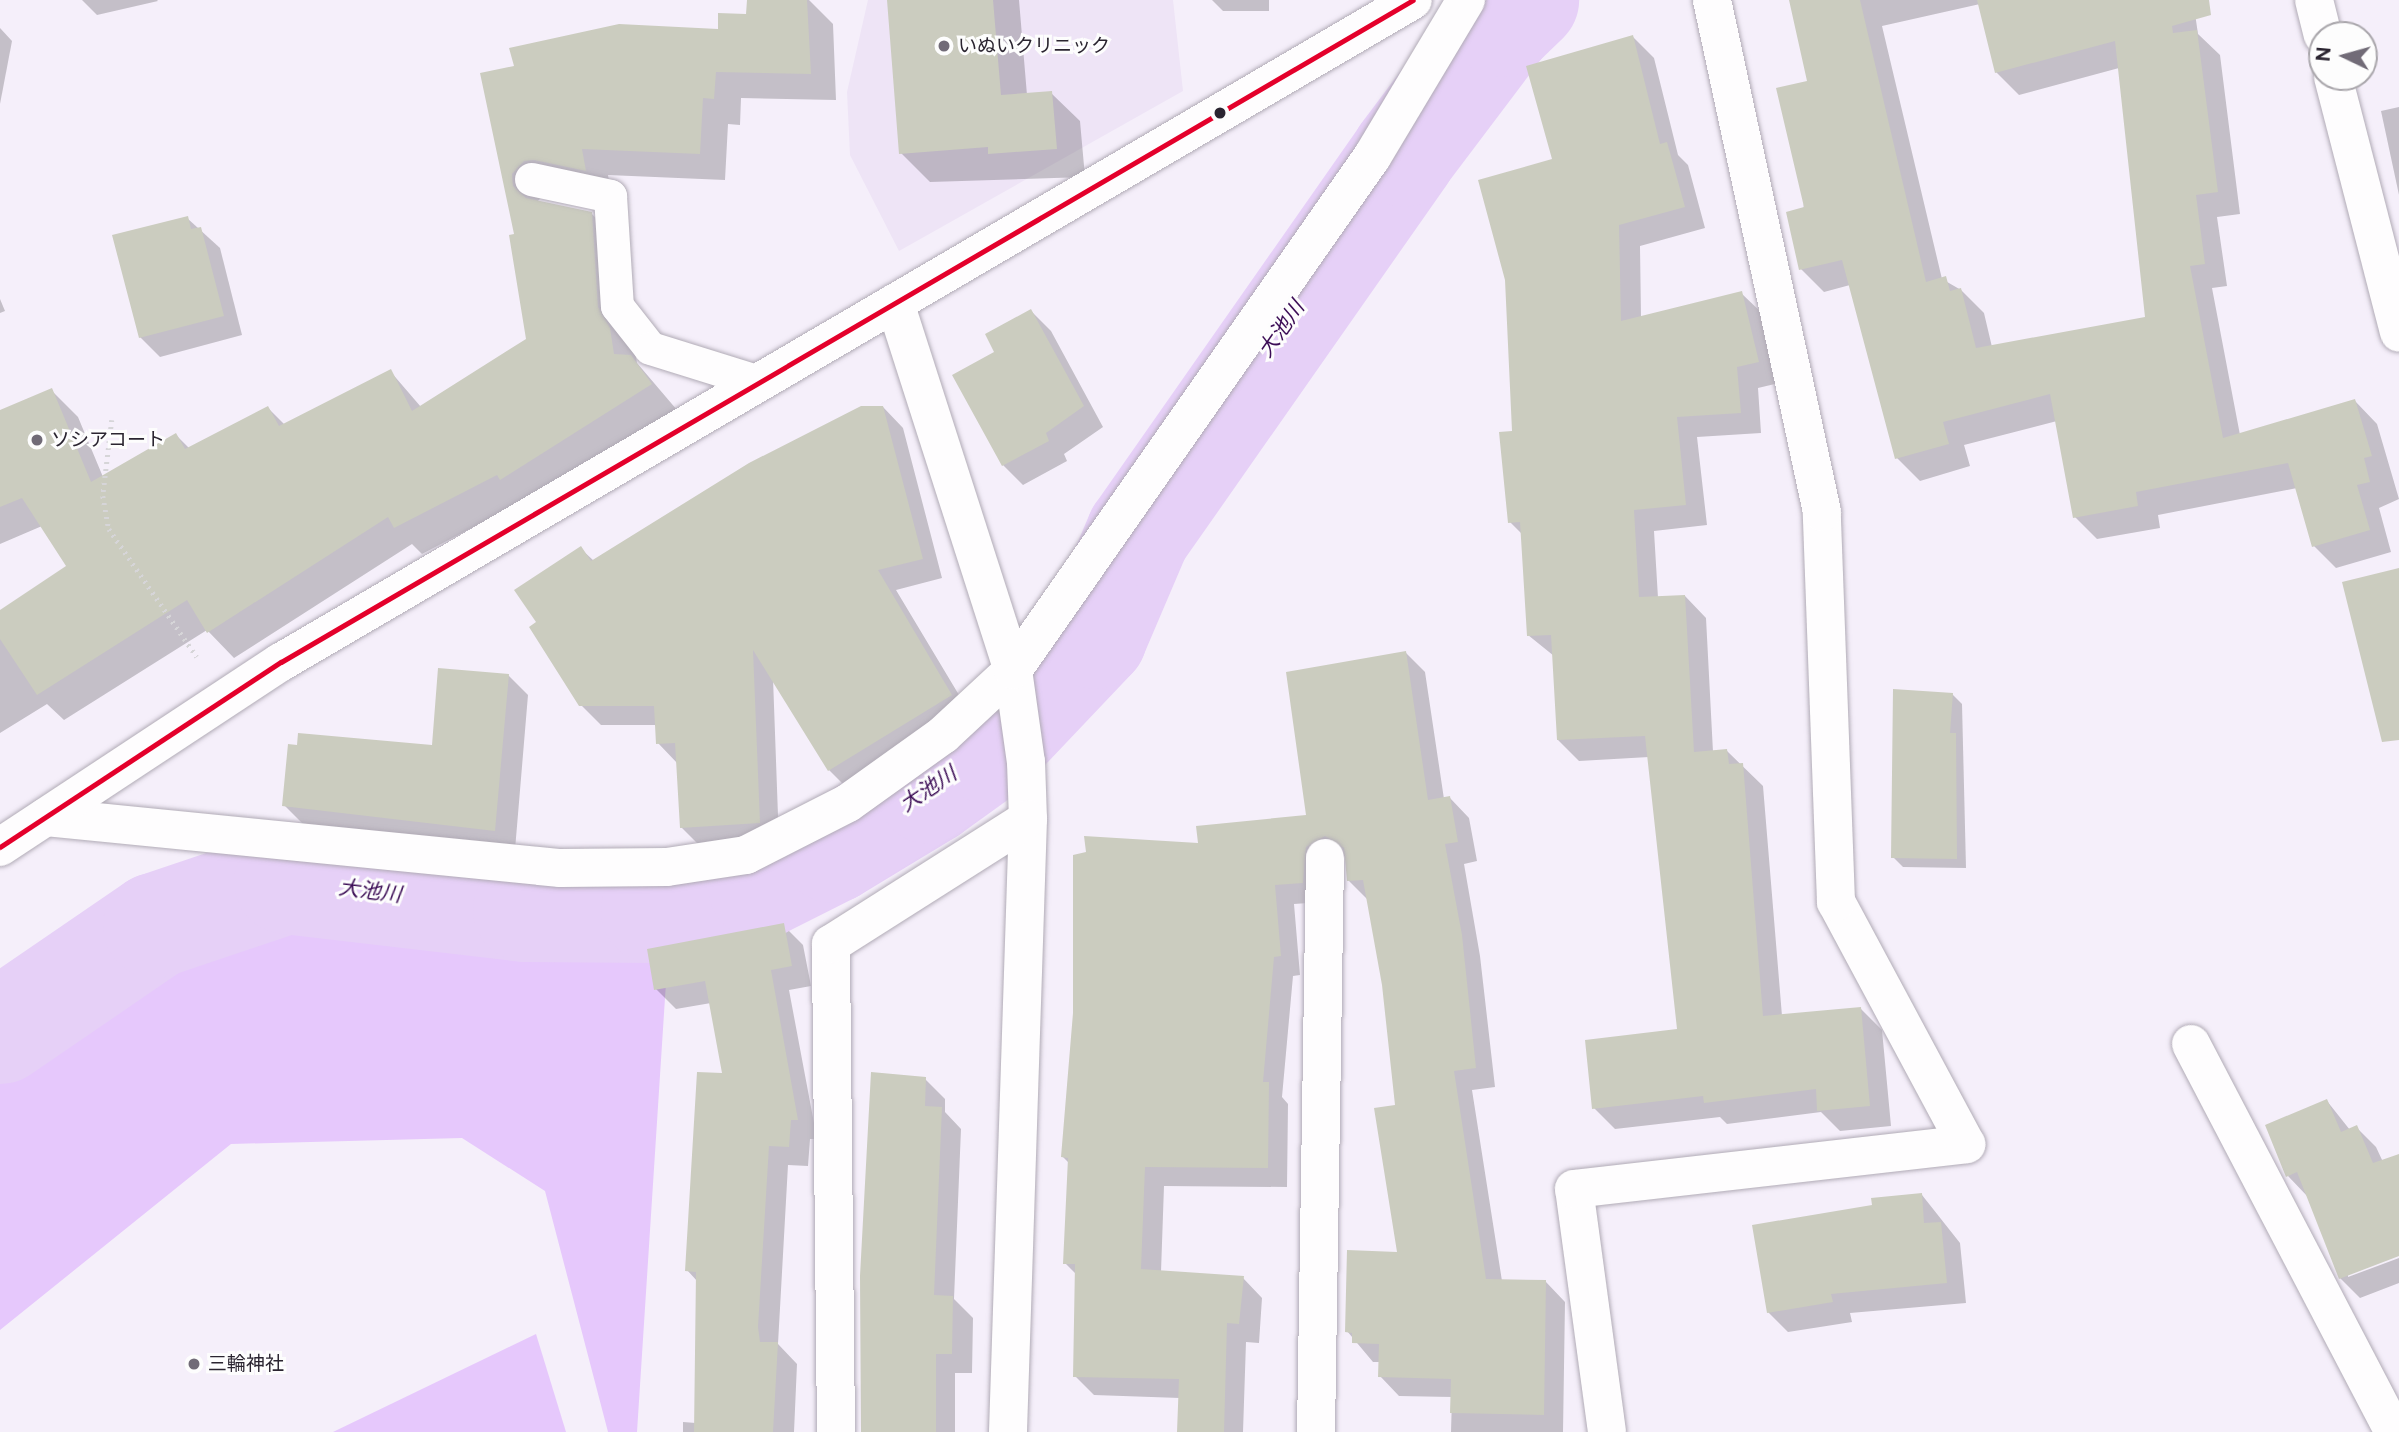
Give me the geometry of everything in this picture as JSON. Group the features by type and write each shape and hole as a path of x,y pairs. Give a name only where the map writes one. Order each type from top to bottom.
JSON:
{"street":[{"path":"0,847 232,694 1413,0"},
{"path":"46,817 560,868 667,867 746,855 848,803 943,735 1013,670 1372,157 1466,0"},
{"path":"1607,1432 1574,1189 1966,1144 1836,902 1822,512 1713,0"},
{"path":"2314,0 2319,21"},
{"path":"2337,91 2399,332"},
{"path":"895,303 1013,670 1026,762 1028,819 1008,1432"},
{"path":"836,1432 831,944 1028,819"},
{"path":"1315,1432 1325,858"},
{"path":"2191,1044 2394,1432"}],"lane":[{"path":"531,179 610,196 617,306 650,348 759,382"}],"path":[{"path":"112,420 103,496 110,529 186,645 232,694"}],"shaded area":[{"path":"868,0 1173,0 1183,91 899,251 850,155 847,92"},
{"path":"267,916 669,936 637,1432 608,1432 545,1191 462,1138 231,1144 0,1330 0,1052"},
{"path":"536,1334 566,1432 333,1432"}],"building":[{"path":"747,0 807,0 811,74 716,72 714,99 703,98 700,154 582,149 586,171 534,160 524,161 512,174 513,186 526,198 592,212 598,307 610,328 614,354 631,355 652,384 500,480 497,475 394,528 388,517 207,633 187,600 37,695 0,639 0,610 66,566 22,498 0,507 0,410 52,388 91,482 176,433 185,449 268,406 279,426 391,369 412,411 526,339 509,235 514,234 480,73 514,66 509,48 619,24 718,29 718,13 746,14"},
{"name":"いぬいクリニック","path":"887,0 993,0 1001,95 1052,91 1057,149 988,154 988,147 899,154"},
{"path":"1789,0 1860,0 1926,282 1946,276 1950,291 1961,288 1976,348 2145,317 2115,41 1995,73 1977,0 2209,0 2211,15 2172,26 2173,33 2197,30 2218,192 2196,195 2205,264 2190,266 2223,438 2355,399 2372,456 2364,458 2370,482 2357,485 2370,530 2312,547 2288,463 2136,492 2138,506 2073,518 2050,394 1943,422 1949,444 1895,459 1842,260 1799,270 1786,212 1804,207 1776,88 1807,81"},
{"path":"1633,35 1660,144 1667,142 1685,207 1619,225 1621,321 1742,291 1759,362 1737,367 1741,413 1677,417 1686,505 1634,510 1639,597 1685,595 1694,752 1727,749 1729,764 1743,763 1763,1016 1861,1007 1870,1106 1817,1111 1816,1089 1704,1103 1703,1096 1592,1109 1585,1040 1677,1029 1645,736 1557,740 1551,635 1527,636 1520,522 1508,523 1499,432 1512,431 1505,280 1478,180 1552,159 1526,66"},
{"path":"188,216 191,229 201,227 224,316 139,338 112,235"},
{"path":"1031,309 1084,406 1046,433 1049,441 1002,466 952,375 994,352 985,334"},
{"path":"861,406 883,406 923,559 878,570 952,695 828,771 753,650 760,823 680,828 675,743 656,744 654,706 579,706 529,627 536,622 514,590 581,546 591,561 749,463"},
{"path":"2399,568 2399,740 2382,742 2342,582"},
{"path":"1406,651 1428,800 1450,796 1458,842 1445,844 1462,935 1476,1068 1454,1071 1486,1279 1546,1280 1544,1415 1450,1413 1451,1379 1378,1377 1379,1344 1352,1343 1352,1333 1345,1332 1347,1250 1397,1252 1374,1108 1395,1105 1382,985 1363,880 1347,881 1344,848 1325,836 1306,847 1303,883 1275,885 1281,956 1274,957 1263,1082 1269,1082 1268,1168 1145,1167 1141,1269 1244,1276 1239,1324 1227,1323 1224,1432 1177,1432 1179,1379 1073,1377 1075,1264 1063,1264 1068,1158 1061,1157 1073,1013 1073,855 1086,852 1084,836 1198,843 1196,826 1306,815 1286,672"},
{"path":"438,668 509,674 495,831 282,806 288,744 297,745 298,733 432,745"},
{"path":"1893,689 1953,693 1950,733 1956,733 1957,859 1891,858"},
{"path":"784,923 792,966 771,970 798,1120 791,1120 789,1147 769,1146 758,1327 760,1342 778,1342 773,1432 694,1432 696,1272 685,1271 697,1072 722,1073 705,981 654,990 647,949"},
{"path":"871,1072 926,1077 925,1106 942,1107 934,1295 953,1296 952,1354 936,1354 936,1432 861,1432 860,1276"},
{"path":"2327,1099 2341,1132 2357,1125 2373,1163 2399,1154 2399,1256 2339,1279 2297,1172 2286,1177 2265,1125"},
{"path":"1922,1193 1924,1223 1941,1222 1947,1283 1831,1294 1833,1302 1767,1313 1752,1225 1872,1205 1871,1198"}],"waterway":[{"name":"大池川","path":"0,1031 155,925 286,881 525,909 653,910 760,886 832,850 929,791 986,750 1094,636 1138,533 1403,154 1501,24 1526,0"}],"transit line":[{"path":"0,847 281,662 1413,0"}],"place":[{"name":"いぬいクリニック","path":"944,46"},
{"name":"ソシアコート","path":"37,440"},
{"name":"三輪神社","path":"194,1364"}]}
